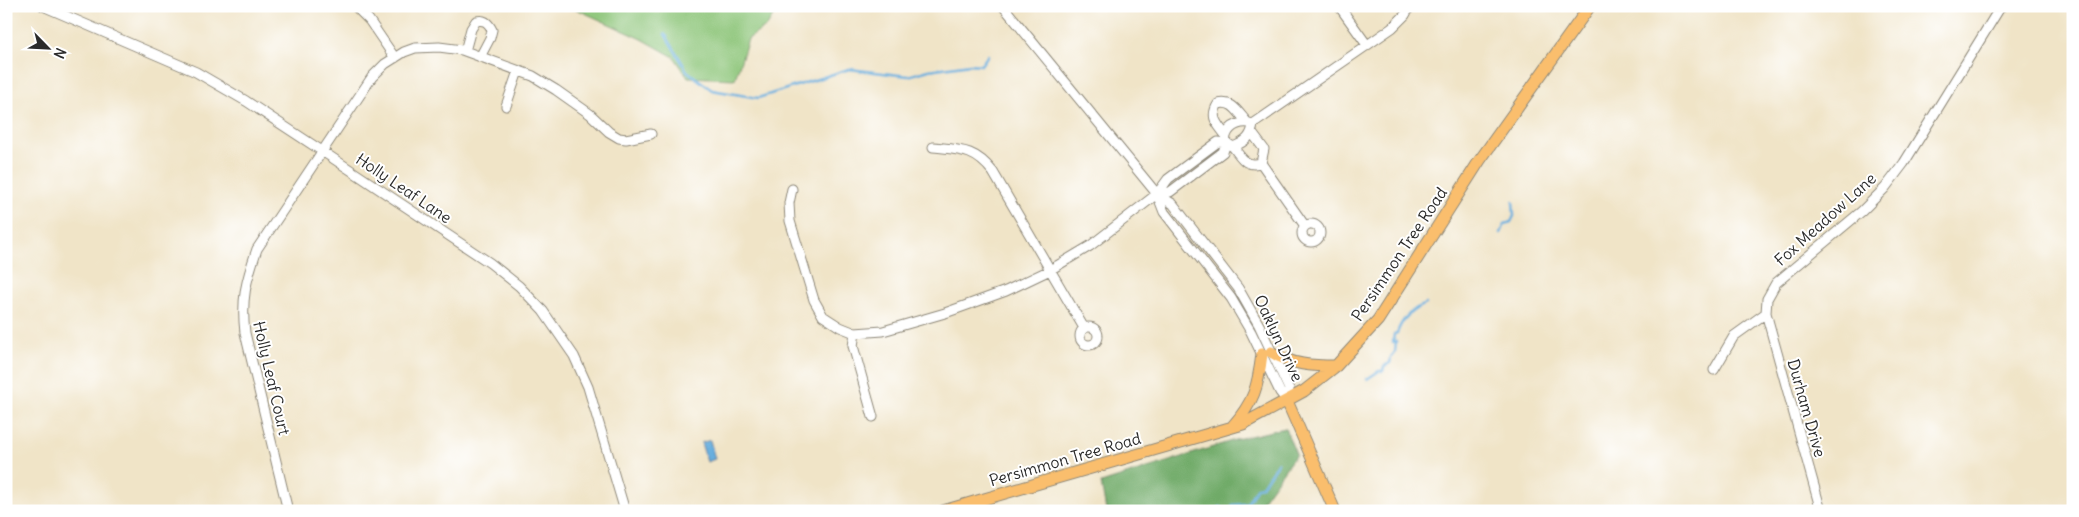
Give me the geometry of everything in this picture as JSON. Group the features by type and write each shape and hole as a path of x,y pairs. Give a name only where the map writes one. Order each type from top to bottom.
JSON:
{"main road":[{"name":"Persimmon Tree Road","path":"943,511 1242,424 1304,391 1336,366 1378,320 1480,160 1590,6"},
{"path":"1232,427 1246,410 1258,384 1267,353 1309,366 1336,366"},
{"path":"1287,401 1336,511"}],"street":[{"name":"Holly Leaf Lane","path":"44,6 196,72 246,101 490,263 520,286 543,311 574,356 588,387 625,511"},
{"path":"355,6 369,20 395,58"},
{"name":"Oaklyn Drive","path":"1003,6 1157,194 1173,204 1238,288 1267,353 1289,389 1287,401"},
{"path":"1339,6 1368,45"},
{"path":"792,189 789,203 790,221 814,300 828,321 855,333 883,330 945,313 1006,291 1050,270 1090,246 1157,194 1170,192 1223,152 1229,142 1233,126 1250,126 1392,28 1405,15 1410,6"},
{"name":"Fox Meadow Lane","path":"1766,313 1766,299 1776,283 1862,211 1885,188 1904,163 2001,6"},
{"path":"465,51 471,29 476,21 482,20 488,23 492,30 480,57"},
{"name":"Holly Leaf Court","path":"288,511 245,333 242,310 246,281 257,249 372,77 404,52 424,46 439,46 465,51 534,76 590,114 609,132 619,138 626,139 651,134"},
{"path":"506,106 518,71"},
{"path":"1261,163 1253,165 1246,163 1229,142 1213,118 1213,111 1218,104 1225,102 1232,104 1250,126 1264,149 1261,163 1305,226"},
{"path":"1229,142 1245,142 1250,126"},
{"path":"933,147 966,150 986,162 994,172 1084,328"},
{"path":"1714,370 1734,336 1766,313"},
{"name":"Durham Drive","path":"1766,313 1821,511"},
{"path":"855,333 853,346 873,417"}],"green space":[{"path":"547,6 779,6 767,26 748,39 735,79 688,77 674,57 642,39 576,9"},
{"path":"1285,428 1296,454 1255,511 1106,511 1101,483 1241,438"}],"water":[{"path":"710,440 715,459 707,462 701,443"}],"waterway":[{"path":"665,34 687,71 712,90 758,98 849,69 908,76 929,70 970,64 981,65 988,55"},
{"path":"1501,233 1505,224 1511,222 1514,216 1513,202"},
{"path":"1367,379 1379,371 1383,371 1384,366 1390,363 1391,357 1395,352 1396,341 1393,342 1394,334 1397,333 1408,315 1426,304"},
{"path":"1232,511 1233,505 1247,504 1257,487 1262,486 1278,462"},
{"path":"1219,511 1220,507 1228,511"}]}
